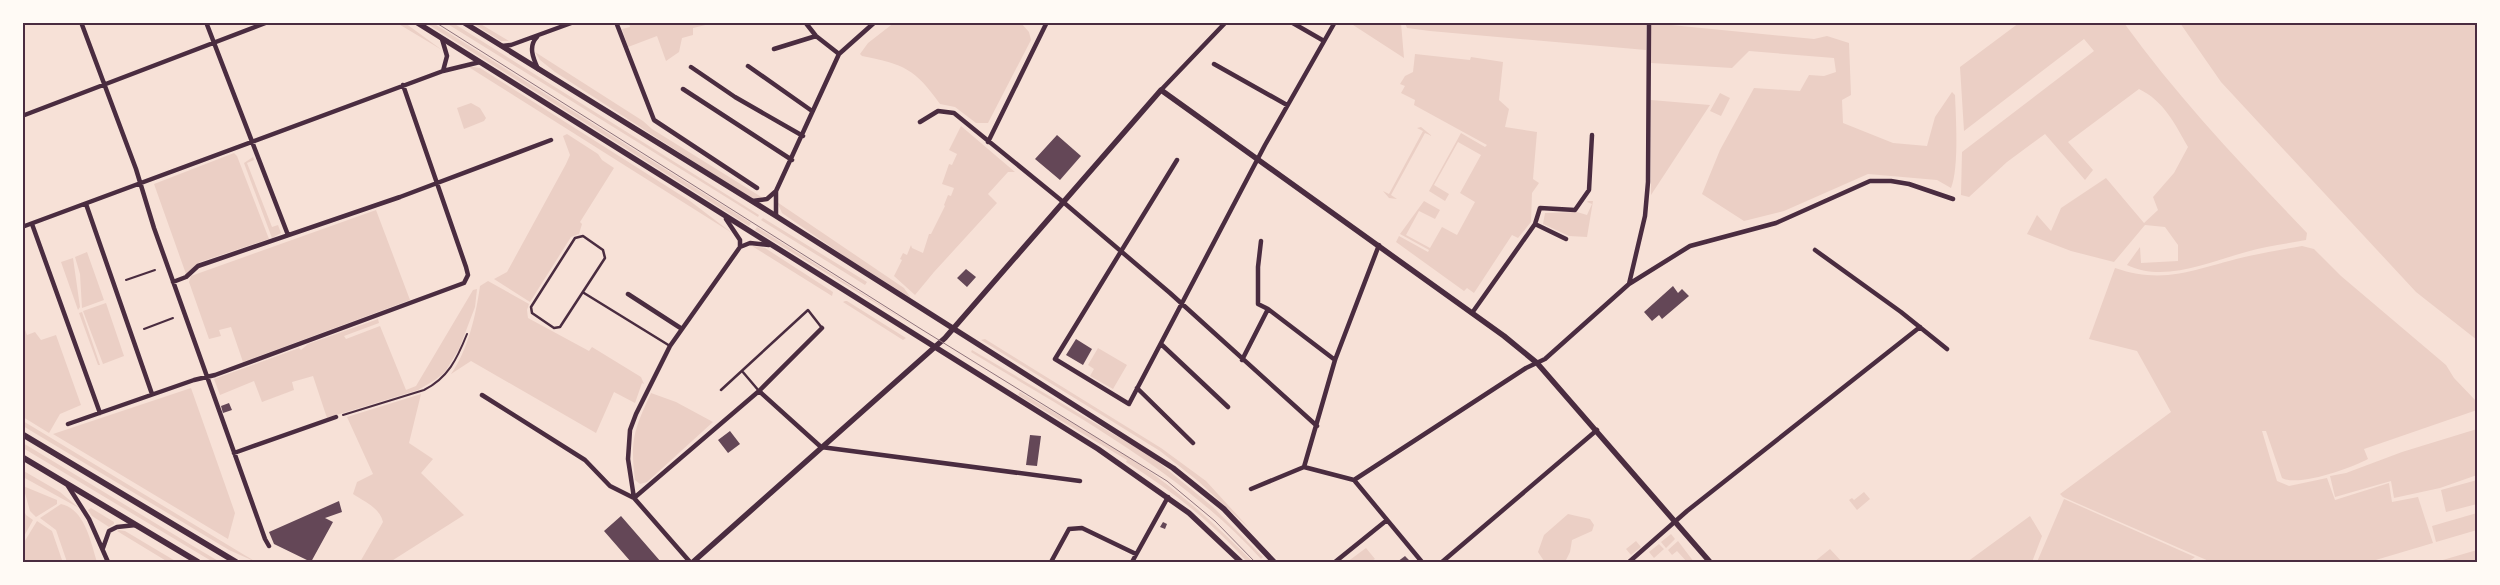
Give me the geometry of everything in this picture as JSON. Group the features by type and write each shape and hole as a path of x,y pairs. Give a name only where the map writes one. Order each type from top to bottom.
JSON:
{"main road":[{"path":"22,434 236,562"},
{"path":"22,457 198,562"}],"street":[{"path":"81,22 234,453 269,546"},
{"path":"206,22 288,236"},
{"path":"22,116 268,22"},
{"path":"416,22 1098,449 1189,513 1241,562"},
{"path":"463,22 776,216 1173,468 1224,509 1274,562"},
{"path":"499,46 511,45 574,22"},
{"path":"616,22 654,120 757,188"},
{"path":"805,22 816,36 839,54"},
{"path":"776,216 774,202 776,191 792,160 812,111 839,54 875,22"},
{"path":"988,142 1047,22"},
{"path":"482,395 585,460 610,486 634,498 691,562 934,348 953,329 1062,201 1161,90 1226,22"},
{"path":"1291,22 1324,41"},
{"path":"1177,160 1055,359 1129,404 1258,158 1335,22"},
{"path":"1630,284 1645,222 1649,22"},
{"path":"538,36 532,44 538,70"},
{"path":"774,49 816,36"},
{"path":"442,39 447,56 444,71"},
{"path":"22,227 403,85 444,71 480,62"},
{"path":"1214,64 1287,106"},
{"path":"748,66 812,111"},
{"path":"691,67 735,97 803,136"},
{"path":"68,424 386,313 464,283 468,275 466,267 403,85"},
{"path":"683,89 792,160"},
{"path":"1161,90 1379,245 1537,363 1710,562"},
{"path":"920,122 938,111 954,113 1062,201 1182,304 1317,426"},
{"path":"1472,313 1535,224 1540,208 1576,210 1589,190 1592,135"},
{"path":"174,282 186,277 198,266 437,183 551,140"},
{"path":"1354,480 1526,368 1545,359 1630,284 1690,246 1739,231 1776,223 1870,181 1891,180 1953,199"},
{"path":"752,201 767,199 776,191"},
{"path":"86,204 152,394"},
{"path":"724,216 734,228 740,240 740,247"},
{"path":"32,224 100,413"},
{"path":"1535,224 1566,239"},
{"path":"1261,241 1258,267 1258,304 1268,309 1335,360"},
{"path":"634,498 628,459 630,430 670,346 740,247 750,243 771,245"},
{"path":"1304,467 1335,360 1379,245"},
{"path":"1815,250 1947,349"},
{"path":"628,294 682,329"},
{"path":"1242,360 1268,309"},
{"path":"1629,562 1676,522 1920,327"},
{"path":"634,498 758,391 822,328"},
{"path":"1161,344 1228,407"},
{"path":"1137,388 1193,443"},
{"path":"758,391 821,447 1080,481"},
{"path":"234,453 336,417"},
{"path":"1442,562 1597,430"},
{"path":"1250,489 1304,467 1354,480 1422,562"},
{"path":"68,485 86,513 108,562"},
{"path":"1132,562 1168,497"},
{"path":"1336,562 1388,520"},
{"path":"103,550 110,530 117,527 136,525"},
{"path":"1051,562 1069,529 1073,527 1082,528 1136,554"}],"lane":[{"path":"583,236 603,250 605,258 583,293 560,327 554,328 532,313 530,307 575,238 583,236"},
{"path":"583,293 670,346"},
{"path":"721,390 808,310 822,328"},
{"path":"742,370 758,391"}],"path":[{"path":"126,280 156,270"},
{"path":"144,329 173,318"},
{"path":"336,417 424,390 436,384 453,367 467,334"}],"shaded area":[{"path":"895,22 1021,23 1029,32 1031,40 988,123 976,123 955,107 940,104 923,83 899,65 860,54 868,43"},
{"path":"397,23 405,23 442,50"},
{"path":"426,23 433,23 751,223 749,226"},
{"path":"446,23 453,23 759,215 758,217"},
{"path":"472,23 479,23 509,41 501,41"},
{"path":"629,23 714,23 693,28 693,35 682,38 679,52 666,61 657,36 628,47 622,29 630,27"},
{"path":"1350,23 1401,23 1404,58"},
{"path":"1405,23 1646,23 1646,50 1430,31 1407,28"},
{"path":"1651,23 1814,39 1827,36 1849,43 1851,95 1842,100 1843,123 1893,143 1927,146 1935,117 1952,92 1955,95 1956,143 1954,179 1951,188 1937,180 1868,174 1784,211 1744,221 1702,194 1720,150 1754,88 1800,91 1809,75 1824,76 1836,72 1834,58 1749,51 1732,68 1651,63"},
{"path":"2019,23 2124,23 2189,105 2307,233 2306,240 2253,250 2186,269 2156,272 2141,270 2127,265 2140,247 2141,263 2178,261 2178,245 2165,227 2145,225 2114,262 2071,251 2027,234 2037,215 2051,231 2061,208 2106,178 2144,223 2158,210 2153,197 2174,173 2188,147 2168,114 2155,100 2139,89 2068,142 2093,170 2085,180 2045,134 2007,162 1969,197 1961,195 1962,152 2094,51 2084,39 1964,131 1960,67"},
{"path":"2180,23 2478,24 2477,340 2416,292 2221,82"},
{"path":"535,52 643,121 652,129 763,198 750,198 555,72 540,60"},
{"path":"1415,54 1470,60 1471,57 1503,62 1499,100 1509,109 1505,127 1537,132 1533,179 1539,183 1532,193 1531,222 1518,238 1512,235 1474,293 1467,288 1464,291 1396,242 1399,236 1428,252 1429,250 1400,234 1424,201 1440,210 1435,219 1419,211 1406,235 1430,248 1442,227 1457,235 1475,202 1460,193 1481,155 1458,142 1434,185 1449,194 1445,201 1429,191 1461,133 1485,147 1487,145 1414,105 1415,100 1401,93 1405,86 1400,84 1405,76 1413,72"},
{"path":"467,66 480,68 690,201 732,233"},
{"path":"1720,93 1730,98 1721,116 1710,111"},
{"path":"1651,100 1710,105 1651,195"},
{"path":"471,103 480,108 486,118 484,121 464,129 457,108"},
{"path":"961,126 1015,172 1008,172 988,194 997,203 915,295 894,276 902,260 900,259 903,253 907,255 911,245 912,248 923,253 929,234 931,234 945,206 948,195 951,196 954,188 942,184 949,164 952,165 957,154 949,150"},
{"path":"1421,127 1432,136 1425,133 1391,195 1397,199 1389,198 1383,191 1389,194 1423,131 1417,128"},
{"path":"567,134 598,154 602,160 614,168 580,222 582,224 579,234 571,237 530,302 494,279 507,272 566,164 570,155 563,136"},
{"path":"234,153 237,156 269,239 200,262 186,274 154,184"},
{"path":"253,157 254,160 247,163 272,227 278,225 281,233 272,238 244,163"},
{"path":"1588,201 1593,201 1587,237 1569,236 1543,224 1545,213 1577,212 1587,215 1592,204"},
{"path":"777,202 904,288 911,298 847,258 782,213"},
{"path":"376,210 410,300 243,362 231,327 219,330 221,336 209,339 189,282 191,276"},
{"path":"763,218 867,282 865,285 761,220"},
{"path":"757,227 917,328 755,230"},
{"path":"752,246 765,248 833,292 832,296"},
{"path":"2302,246 2314,249 2341,276 2446,365 2454,378 2477,402 2477,410 2364,449 2368,459 2350,467 2300,480 2282,478 2266,431 2262,431 2277,481 2289,486 2327,478 2335,500 2389,483 2392,502 2418,497 2433,543 2369,562 2211,562 2063,497 2060,494 2171,412 2137,351 2089,339 2115,268 2134,273 2167,275"},
{"path":"87,252 104,300 82,308 80,274 75,257"},
{"path":"73,258 80,307 78,310 61,262"},
{"path":"488,281 529,304 527,310 528,318 589,351 592,347 641,377 644,384 642,383 635,403 614,392 596,433 471,361 451,374 467,343 480,286"},
{"path":"477,289 475,307 459,349 445,372 418,390 327,418 313,376 292,382 294,390 262,402 254,381 220,395 214,379 299,348 301,350 308,344 378,319 379,323 344,336 346,339 380,326 406,390 416,386 473,290"},
{"path":"845,301 906,338 903,340 843,302"},
{"path":"106,303 124,356 103,364 83,311"},
{"path":"82,312 100,365 98,365 79,313"},
{"path":"23,324 27,335 35,332 41,340 56,335 81,405 60,414 49,433 23,417"},
{"path":"985,339 1161,448 1206,481 1249,528 1198,481 1160,451 981,340"},
{"path":"1098,348 1127,365 1113,389 1090,376 1094,369 1088,365"},
{"path":"972,350 1152,457 1213,507 1263,557 1261,559 1196,498 1124,445 971,352"},
{"path":"191,388 235,513 228,539 53,434"},
{"path":"1020,392 1140,465 1199,511 1253,562 1247,562 1205,520 1175,495 1126,462 1127,460 1018,395"},
{"path":"651,393 676,402 713,422 647,482 640,484 635,480 633,445 637,426"},
{"path":"421,394 409,443 433,459 421,473 464,515 390,562 360,562 383,522 375,509 353,494 357,482 373,474 347,417"},
{"path":"23,421 256,562 229,550 23,426"},
{"path":"2477,429 2477,475 2440,488 2394,498 2391,481 2335,497 2330,476 2346,473 2402,452"},
{"path":"23,443 220,562 213,562 23,448"},
{"path":"22,470 60,492 79,508 23,477"},
{"path":"2477,480 2477,504 2446,512 2441,490"},
{"path":"23,486 57,500 57,504 36,517 30,511"},
{"path":"1864,492 1870,499 1857,510 1849,500 1852,498 1854,500"},
{"path":"2064,499 2195,557 2188,562 2037,562"},
{"path":"61,504 76,512 86,528 97,562 67,562 56,530 40,518"},
{"path":"22,506 26,515 33,520 23,538"},
{"path":"91,508 114,522 114,524 109,527 92,516 88,510"},
{"path":"2477,513 2477,530 2436,542 2432,526"},
{"path":"1568,514 1590,519 1594,525 1592,531 1572,540 1570,552 1565,562 1544,561 1538,552 1544,535"},
{"path":"2030,516 2042,536 2032,562 1967,562"},
{"path":"37,521 52,531 62,560 54,562 23,562 23,544"},
{"path":"117,531 125,531 177,562 168,562"},
{"path":"1671,534 1675,539 1666,548 1661,542"},
{"path":"1636,541 1641,547 1631,555 1626,549"},
{"path":"1678,541 1694,562 1687,562 1677,551 1672,555 1668,550"},
{"path":"1659,544 1664,549 1654,558 1649,552"},
{"path":"1366,548 1375,559 1370,562 1347,562"},
{"path":"1830,549 1842,562 1814,562"},
{"path":"2477,550 2477,562 2436,562"}],"building":[{"path":"1057,135 1081,156 1060,180 1035,159"},
{"path":"966,269 976,277 967,287 957,278"},
{"path":"1673,286 1678,293 1682,289 1689,296 1662,319 1659,315 1652,321 1644,312"},
{"path":"1076,339 1092,349 1083,365 1066,355"},
{"path":"229,403 232,410 223,413 221,406"},
{"path":"730,431 740,444 728,453 718,440"},
{"path":"1030,435 1041,436 1037,466 1026,465"},
{"path":"339,501 342,512 325,518 333,522 311,562 274,544 269,532"},
{"path":"621,516 661,562 631,562 604,531"},
{"path":"1163,522 1167,524 1165,529 1160,527"},
{"path":"1405,556 1411,562 1397,562"}],"tram line":[{"path":"435,22 921,329 1167,481 1215,521 1255,562"}]}
